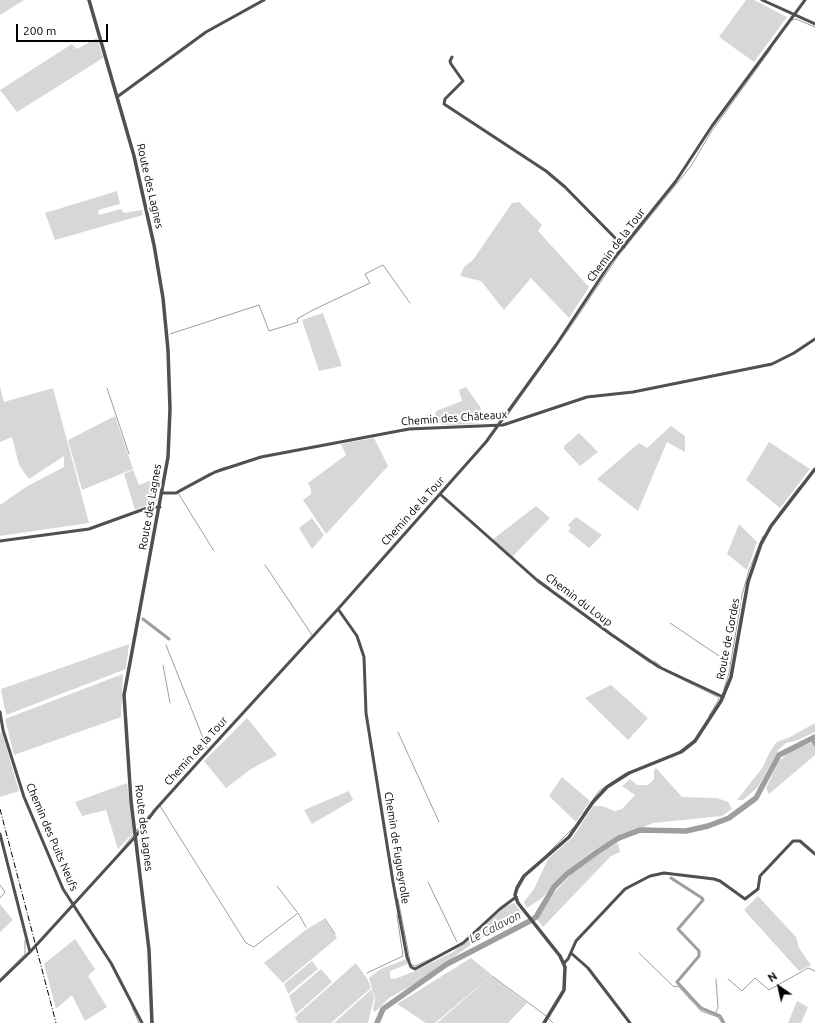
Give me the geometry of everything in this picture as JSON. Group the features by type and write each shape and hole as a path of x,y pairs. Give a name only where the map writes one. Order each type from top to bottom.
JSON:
{"street":[{"name":"Route des Lagnes","path":"89,0 140,183 154,245 165,314 168,350 170,409 168,457 160,507 124,695 129,787 149,950 152,1023"},
{"path":"117,97 206,32 264,0"},
{"path":"762,0 815,24"},
{"name":"Chemin de la Tour","path":"0,981 30,952 73,905 136,835 157,808 486,442 556,345 611,262 676,181 712,126 804,0"},
{"path":"452,57 450,61 451,64 463,81 445,99 444,104 546,171 565,187 624,247"},
{"name":"Chemin des Châteaux","path":"162,493 176,493 215,472 234,465 261,457 312,446 409,429 497,426 587,397 632,392 772,364 788,357 815,339"},
{"name":"Route de Gordes","path":"516,897 517,888 521,880 569,837 602,791 617,779 629,773 664,760 690,747 723,697 731,677 742,607 756,554 772,526 815,469"},
{"name":"Chemin du Loup","path":"440,494 533,576 612,635 659,667 723,697"},
{"path":"0,541 89,529 147,508 160,507"},
{"name":"Chemin de Fugueyrolle","path":"338,608 357,636 364,657 366,713 393,882 407,957 411,967 414,969 458,947 516,897"},
{"name":"Chemin des Puits Neufs","path":"0,712 3,730 24,797 64,889 111,963 142,1023"},
{"path":"0,834 30,952"},
{"path":"564,963 568,959 576,941 625,888 650,876 664,873 714,879 720,881 745,898 758,889 760,876 793,841 800,841 815,854"},
{"path":"516,897 521,907 564,963 564,990 544,1023"},
{"path":"571,953 588,968 630,1023"}],"shaded area":[{"path":"0,0 24,0 0,15"},
{"path":"746,0 754,0 787,17 754,62 719,37"},
{"path":"97,38 103,58 17,112 0,90 72,44 77,49"},
{"path":"117,191 120,204 98,210 99,215 121,209 124,213 142,210 143,215 55,240 45,213"},
{"path":"519,202 542,225 538,231 589,287 569,318 531,278 504,310 481,281 460,276 464,267 473,260 512,203"},
{"path":"323,313 342,366 319,371 302,320"},
{"path":"0,387 4,402 53,388 89,523 0,536 0,505 26,487 64,467 64,456 29,479 19,465 12,437 0,442"},
{"path":"466,387 481,408 480,413 470,418 471,423 485,424 442,425 435,415 436,411 462,401 459,390"},
{"path":"115,416 133,469 82,490 68,440"},
{"path":"671,426 685,436 685,452 667,442 638,511 597,479 639,443 647,448"},
{"path":"579,433 598,452 580,466 564,449 564,446"},
{"path":"374,438 388,466 326,534 303,500 311,494 311,489 308,483 346,455 341,444"},
{"path":"769,442 810,469 780,508 746,480"},
{"path":"133,470 139,485 160,477 157,501 135,510 124,474"},
{"path":"536,506 550,518 512,557 492,540"},
{"path":"576,517 602,535 589,548 568,531 571,528 568,525"},
{"path":"312,518 324,535 312,549 299,528"},
{"path":"739,524 757,542 747,570 727,554"},
{"path":"129,644 126,669 6,715 1,689"},
{"path":"123,674 121,717 14,755 5,719"},
{"path":"611,685 648,718 628,740 585,698"},
{"path":"247,718 277,755 251,769 226,788 204,761"},
{"path":"815,723 815,732 798,740 786,743 779,749 758,787 743,800 737,800 763,767 769,753 777,742 790,737"},
{"path":"2,732 19,791 0,797 0,733"},
{"path":"815,741 815,755 769,794 766,788 779,761 789,752"},
{"path":"656,768 682,797 717,798 728,802 732,809 722,816 653,823 613,840 594,850 569,869 542,898 527,908 524,902 534,889 548,859 573,837 593,806 602,806 615,811 622,809 635,795 622,786 630,779 637,785 648,785 654,779 654,770"},
{"path":"562,777 590,801 576,822 549,796"},
{"path":"127,783 133,833 118,849 106,810 82,816 75,802"},
{"path":"349,791 353,800 312,824 304,810"},
{"path":"618,843 620,852 611,856 543,927 537,919 554,893 574,871 596,854"},
{"path":"758,896 796,937 799,948 811,965 799,971 744,910"},
{"path":"514,903 522,913 478,940 419,981 389,998 375,1012 373,1010 375,998 369,978 379,970 406,959 408,964 390,971 390,978 395,979 415,971 453,952 505,907"},
{"path":"0,904 13,920 0,932"},
{"path":"324,919 337,938 283,983 264,963 307,929"},
{"path":"75,939 95,969 88,976 107,1007 85,1021 72,995 56,1009 44,964"},
{"path":"471,958 492,975 435,1023 426,1023 397,1004"},
{"path":"312,961 318,969 288,994 284,984"},
{"path":"356,963 368,980 371,988 331,1023 298,1023 295,1017"},
{"path":"321,969 332,982 296,1014 289,996"},
{"path":"491,976 527,1003 508,1023 437,1023"},
{"path":"372,989 374,998 368,1023 334,1023"},
{"path":"797,1001 808,1007 801,1023 788,1023"}],"waterway":[{"path":"791,20 796,19 815,27"},
{"path":"504,420 571,326 618,256 691,166 711,132 771,49"},
{"path":"170,334 259,305 269,331 298,322 297,319 313,310 370,283 365,274 383,265 410,303"},
{"path":"107,388 129,454"},
{"path":"218,470 225,467"},
{"path":"177,491 210,473"},
{"path":"779,513 799,487"},
{"path":"178,493 214,551"},
{"path":"724,689 729,673 742,595 749,570 763,536"},
{"path":"265,565 312,635"},
{"path":"538,579 550,588"},
{"path":"143,619 169,639"},
{"path":"670,623 731,664"},
{"path":"602,629 650,663"},
{"path":"166,645 207,748"},
{"path":"654,661 661,666"},
{"path":"163,665 170,703"},
{"path":"665,671 718,697 719,699 709,716"},
{"path":"398,732 439,822"},
{"name":"Le Calavon","path":"377,1023 383,1009 447,964 536,917 554,887 567,874 597,852 619,838 640,830 686,831 708,826 729,818 756,798 779,755 815,737"},
{"name":"Le Calavon","path":"812,739 815,745"},
{"path":"583,814 599,791 626,773"},
{"path":"160,806 246,943 254,947 298,913 306,927"},
{"path":"136,831 149,815"},
{"path":"546,855 573,828"},
{"path":"119,853 133,835"},
{"path":"671,878 703,900 678,929 699,951 699,956 677,982 701,1008 720,1016 724,1023"},
{"path":"428,882 457,942"},
{"path":"0,885 5,892 0,898"},
{"path":"277,886 297,912"},
{"path":"398,899 410,961"},
{"path":"367,973 403,956 397,915"},
{"path":"325,919 335,934"},
{"path":"0,979 25,954 25,940"},
{"path":"639,953 674,987 678,986 701,1011 718,1017 722,1023"},
{"path":"411,964 415,966 435,957"},
{"path":"728,979 742,991 755,978 769,990 808,968 815,971"},
{"path":"492,976 545,1015 553,1023"},
{"path":"715,1014 718,1008 716,979"},
{"path":"132,1007 139,1023"}],"railway":[{"path":"0,809 56,1023"}]}
